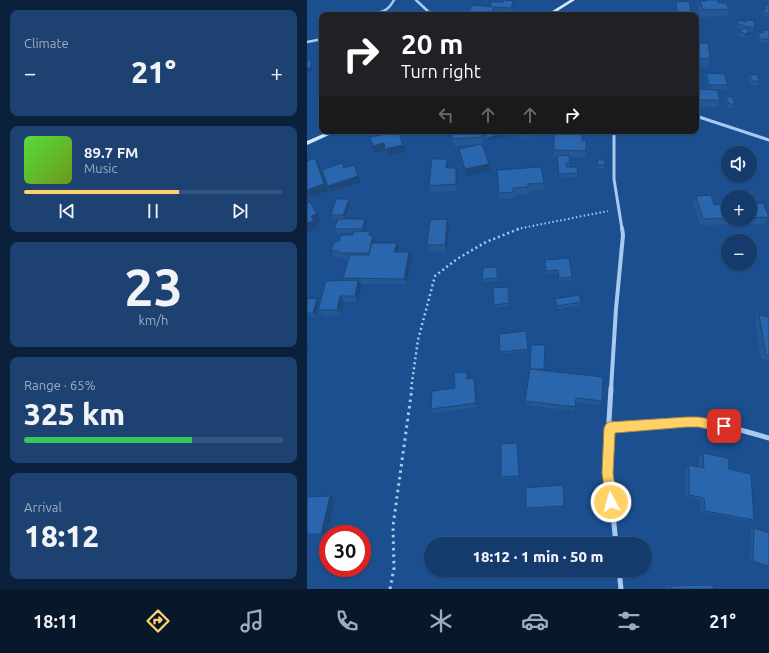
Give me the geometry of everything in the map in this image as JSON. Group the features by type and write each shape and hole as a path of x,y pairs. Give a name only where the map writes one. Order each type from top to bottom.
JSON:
{"street":[{"path":"378,12 385,11 391,7 394,0"},
{"path":"416,0 429,12"},
{"path":"553,12 573,0"},
{"path":"307,42 319,40"},
{"path":"699,117 769,140"},
{"path":"307,143 328,134"},
{"path":"614,134 614,179 623,235 616,309 609,428 608,473 615,537"},
{"path":"609,428 698,422 737,429 769,438"},
{"path":"620,577 621,589"}],"path":[{"path":"390,589 394,568 393,526 418,340 435,276 457,259 486,242 517,229 543,223 594,216 619,206"}],"building":[{"path":"504,0 513,1 511,8 494,7 492,12 469,12 473,5 492,7 490,5 491,2 503,2"},
{"path":"705,0 718,0 719,3 726,3 729,9 703,10 700,1 706,1"},
{"path":"677,1 690,2 690,12 676,11"},
{"path":"766,3 769,3 769,13 765,13 763,9 766,9 764,6 768,6"},
{"path":"739,20 746,22 746,20 755,21 754,28 737,24"},
{"path":"744,28 750,31 746,34 740,32"},
{"path":"762,30 769,30 769,39 760,39 758,33 764,33"},
{"path":"699,43 708,43 710,59 699,58"},
{"path":"307,60 311,60 311,68 307,68"},
{"path":"706,73 724,74 728,85 709,85"},
{"path":"750,74 757,75 760,81 752,81"},
{"path":"699,89 717,90 720,100 699,100"},
{"path":"726,97 732,97 735,104 729,104"},
{"path":"370,134 379,134 372,137"},
{"path":"399,134 403,145 385,149 384,143 373,146 370,137"},
{"path":"452,134 482,134 482,137 452,139"},
{"path":"485,134 501,134 487,138"},
{"path":"554,134 582,134 582,141 586,141 586,151 554,150"},
{"path":"482,144 489,164 465,169 459,149"},
{"path":"569,155 570,163 566,163 566,167 577,167 578,173 559,174 557,156"},
{"path":"315,158 324,184 307,190 307,161"},
{"path":"432,159 447,159 446,168 456,168 456,184 429,186"},
{"path":"597,160 605,160 605,165 598,165"},
{"path":"342,163 344,168 354,165 358,176 328,186 322,170"},
{"path":"541,167 544,183 528,184 528,187 513,188 513,192 499,193 497,170"},
{"path":"711,195 714,205 721,204 721,218 703,219 696,196"},
{"path":"336,199 349,199 343,215 331,215"},
{"path":"310,202 317,214 311,216 314,221 307,223 307,203"},
{"path":"757,203 763,203 769,217 757,218"},
{"path":"338,219 365,219 362,229 334,229"},
{"path":"447,219 445,245 427,245 430,220"},
{"path":"370,231 369,235 373,235 369,253 339,253 339,251 331,251 334,242 339,241 341,235 353,235 353,232"},
{"path":"372,243 397,243 394,252 409,252 404,279 343,278 350,255 369,255"},
{"path":"569,258 572,277 559,278 558,270 546,271 545,260"},
{"path":"497,267 497,278 482,279 483,268"},
{"path":"358,280 355,296 340,296 337,310 318,310 326,281"},
{"path":"508,287 509,303 494,305 493,288"},
{"path":"579,295 581,302 557,306 555,299"},
{"path":"317,298 313,313 307,313 307,299"},
{"path":"759,315 769,317 769,355 766,355"},
{"path":"526,331 528,349 500,352 499,334"},
{"path":"531,345 545,345 544,369 530,369"},
{"path":"530,369 603,377 602,401 576,398 575,407 525,401"},
{"path":"467,372 467,379 474,378 476,403 431,409 432,391 455,388 454,373"},
{"path":"517,443 519,476 501,477 501,444"},
{"path":"703,453 728,458 729,469 751,474 754,520 705,511 704,498 689,495 689,465 704,468"},
{"path":"563,485 564,506 526,508 526,488"},
{"path":"330,496 323,525 319,525 319,534 307,534 307,497"},
{"path":"754,528 769,533 769,566 753,561"},
{"path":"713,585 714,589 671,589 671,586"}],"route":[{"path":"611,502 607,453 609,428 687,422 724,426"}]}
